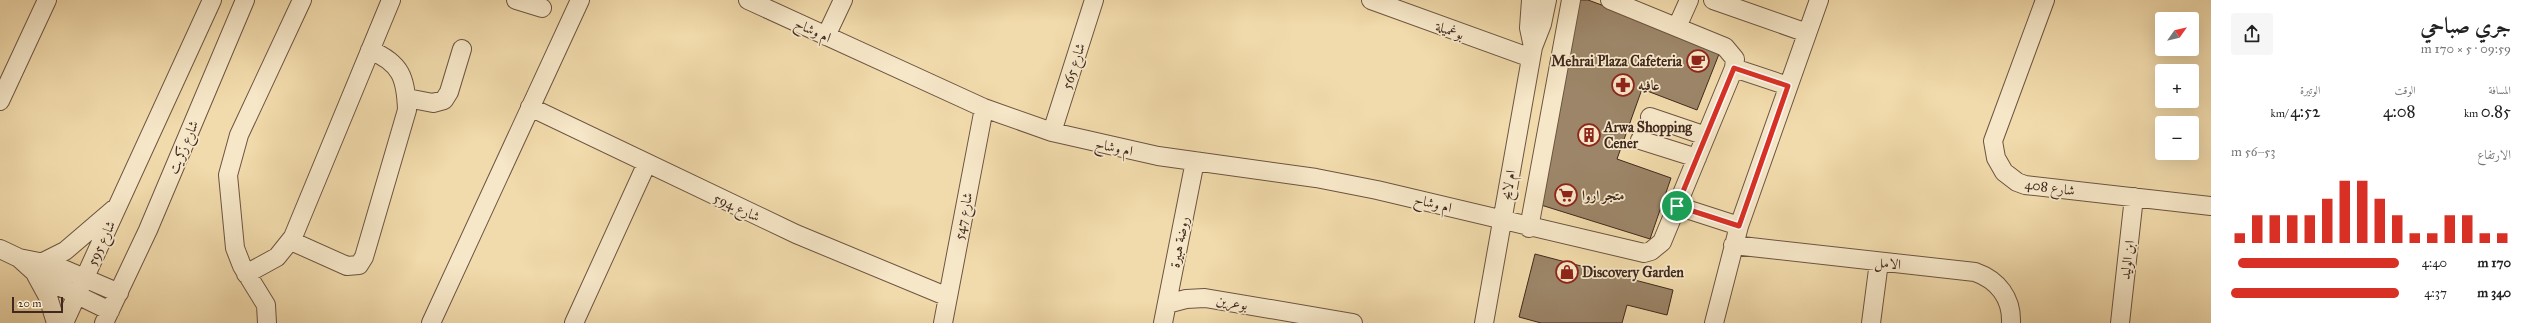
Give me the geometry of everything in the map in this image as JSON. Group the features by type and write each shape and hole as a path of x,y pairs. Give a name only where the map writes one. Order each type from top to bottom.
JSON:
{"street":[{"path":"39,268 65,252 118,206 212,0"},
{"name":"شارع زكريت","path":"118,293 155,215 245,0"},
{"path":"267,323 266,304 246,274 238,257 234,243 228,189 230,161 238,135 302,0"},
{"path":"246,274 277,257 291,241 391,0"},
{"path":"516,0 542,8"},
{"path":"431,323 580,0"},
{"name":"ام وشاح","path":"748,0 984,108 1052,132 1123,149 1195,162 1324,179 1437,203 1529,228 1644,253 1651,251 1662,242 1734,68"},
{"path":"826,36 843,0"},
{"name":"شارع 565","path":"1052,132 1094,0"},
{"name":"ام لايح","path":"1531,0 1529,28 1532,52"},
{"name":"ام لايح","path":"1484,323 1532,52 1542,24 1547,0"},
{"path":"1529,228 1571,0"},
{"path":"1610,0 1730,50 1735,59 1734,68 1788,86"},
{"path":"1677,27 1688,0"},
{"path":"1713,0 1807,33"},
{"path":"1714,323 1739,226 1819,0"},
{"name":"شارع 408","path":"2045,0 1995,133 1996,158 2007,175 2025,184 2211,206"},
{"path":"0,101 41,2"},
{"name":"بوغميلة","path":"1383,2 1532,52"},
{"path":"407,98 433,103 444,100 449,92 462,49"},
{"path":"291,241 348,266 355,266 362,261 406,122 407,98 400,75 394,62 370,50"},
{"name":"شارع 594","path":"530,107 796,234 948,297"},
{"name":"شارع 547","path":"943,323 984,108"},
{"path":"1650,117 1706,136"},
{"path":"1640,140 1697,158"},
{"name":"روضة هبيرة","path":"1163,323 1195,162"},
{"path":"574,323 647,164"},
{"name":"ابن الوليد","path":"2120,323 2134,197"},
{"name":"شارع 595","path":"85,279 118,206"},
{"path":"1677,206 1739,226"},
{"name":"الامل","path":"1733,245 1975,272 1993,281 2006,296 2010,306 2011,323"},
{"path":"0,249 39,268 107,317 118,293 85,279 39,268"},
{"path":"1871,323 1879,262"},
{"path":"39,268 56,323"},
{"path":"64,323 85,279"},
{"name":"بوعرين","path":"1172,279 1205,298"},
{"name":"بوعرين","path":"1167,304 1186,299 1205,298 1353,323"}],"building":[{"name":"Arwa Shopping Cener","path":"1577,0 1588,0 1721,49 1697,110 1642,89 1617,159 1671,178 1650,239 1541,205"},
{"name":"Discovery Garden","path":"1535,254 1673,290 1667,315 1627,305 1622,323 1541,323 1519,317"}],"place":[{"name":"Mehrai Plaza Cafeteria","path":"1698,61"},
{"name":"عافيه","path":"1623,85"},
{"name":"Arwa Shopping Cener","path":"1589,135"},
{"name":"متجر اروا","path":"1566,195"},
{"name":"Discovery Garden","path":"1567,272"}],"route":[{"path":"1734,68 1788,86 1739,226 1677,206 1734,68"}]}
